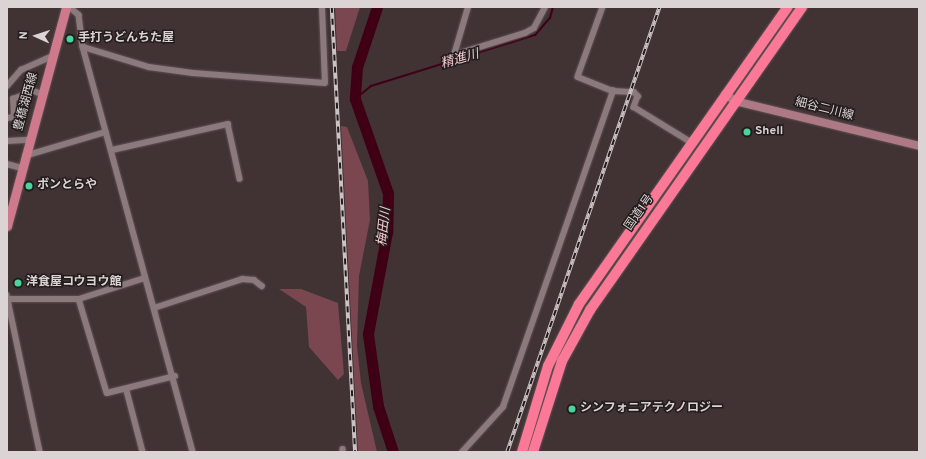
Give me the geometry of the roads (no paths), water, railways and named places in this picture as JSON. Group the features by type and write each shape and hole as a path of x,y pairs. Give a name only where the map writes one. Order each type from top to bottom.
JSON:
{"highway":[{"name":"国道1号","path":"522,452 548,366 579,304 691,142 788,7"},
{"name":"国道1号","path":"533,452 562,361 590,310 735,100 802,7"}],"main road":[{"name":"豊橋湖西線","path":"7,226 66,7"},
{"name":"細谷二川線","path":"725,94 735,100 919,146"}],"street":[{"path":"70,7 79,15 83,47 112,150 145,278 174,376 193,452"},
{"path":"83,47 164,69 325,83 322,7"},
{"path":"468,7 454,55 525,33 534,28 545,7"},
{"path":"603,7 578,77 614,91 634,92 638,96 634,107 691,142"},
{"path":"8,82 33,62 52,56"},
{"path":"7,118 14,117 13,99 34,91 42,94"},
{"path":"462,452 503,407 614,91"},
{"path":"112,150 228,124 240,179"},
{"path":"25,156 106,132"},
{"path":"7,141 29,140"},
{"path":"7,164 22,168"},
{"path":"40,452 7,297 79,299 145,278"},
{"path":"154,308 242,279 254,280 262,286"},
{"path":"79,299 107,393 128,391 174,376"},
{"path":"128,391 143,452"}],"waterway":[{"name":"梅田川","path":"377,7 357,67 355,99 388,193 387,232 368,334 378,406 393,452"},
{"name":"精進川","path":"355,99 371,86 535,35 550,18 553,7"}],"railway":[{"path":"332,7 355,452"},
{"path":"507,452 659,7"}],"place":[{"name":"手打うどんちた屋","path":"70,39"},
{"name":"Shell","path":"747,132"},
{"name":"ボンとらや","path":"29,186"},
{"name":"洋食屋コウヨウ館","path":"18,283"},
{"name":"シンフォニアテクノロジー","path":"572,409"}]}
